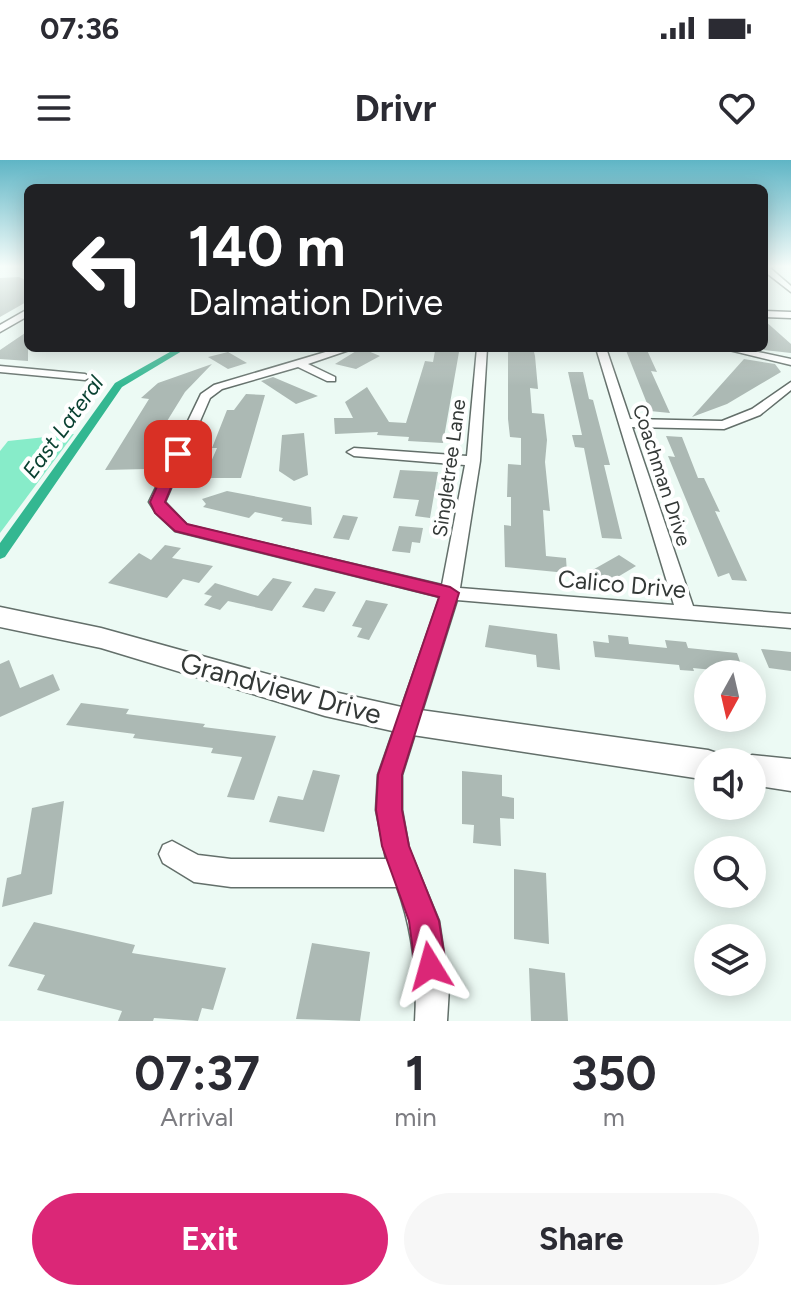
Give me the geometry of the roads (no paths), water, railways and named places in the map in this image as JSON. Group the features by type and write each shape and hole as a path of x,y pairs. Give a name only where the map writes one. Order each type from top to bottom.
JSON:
{"street":[{"path":"3,327 24,314"},
{"path":"768,314 791,315"},
{"path":"3,327 24,326"},
{"path":"300,364 338,352"},
{"name":"Singletree Lane","path":"431,1021 433,988 424,921 396,849 389,810 390,775 450,593 473,461 482,352"},
{"name":"Coachman Drive","path":"602,352 686,614"},
{"path":"745,352 791,362"},
{"path":"300,364 331,379"},
{"name":"Calico Drive","path":"300,364 218,387 205,396 157,502 161,510 181,528 450,593 791,621"},
{"path":"0,369 85,377"},
{"path":"626,423 724,425 756,412 791,385"},
{"path":"354,452 473,461"},
{"name":"Grandview Drive","path":"0,617 101,638 325,703 406,721 694,763"},
{"path":"766,772 791,775"},
{"path":"172,854 194,868 231,873 406,873"}],"waterway":[{"name":"East Lateral","path":"0,554 118,385 176,352"}]}
